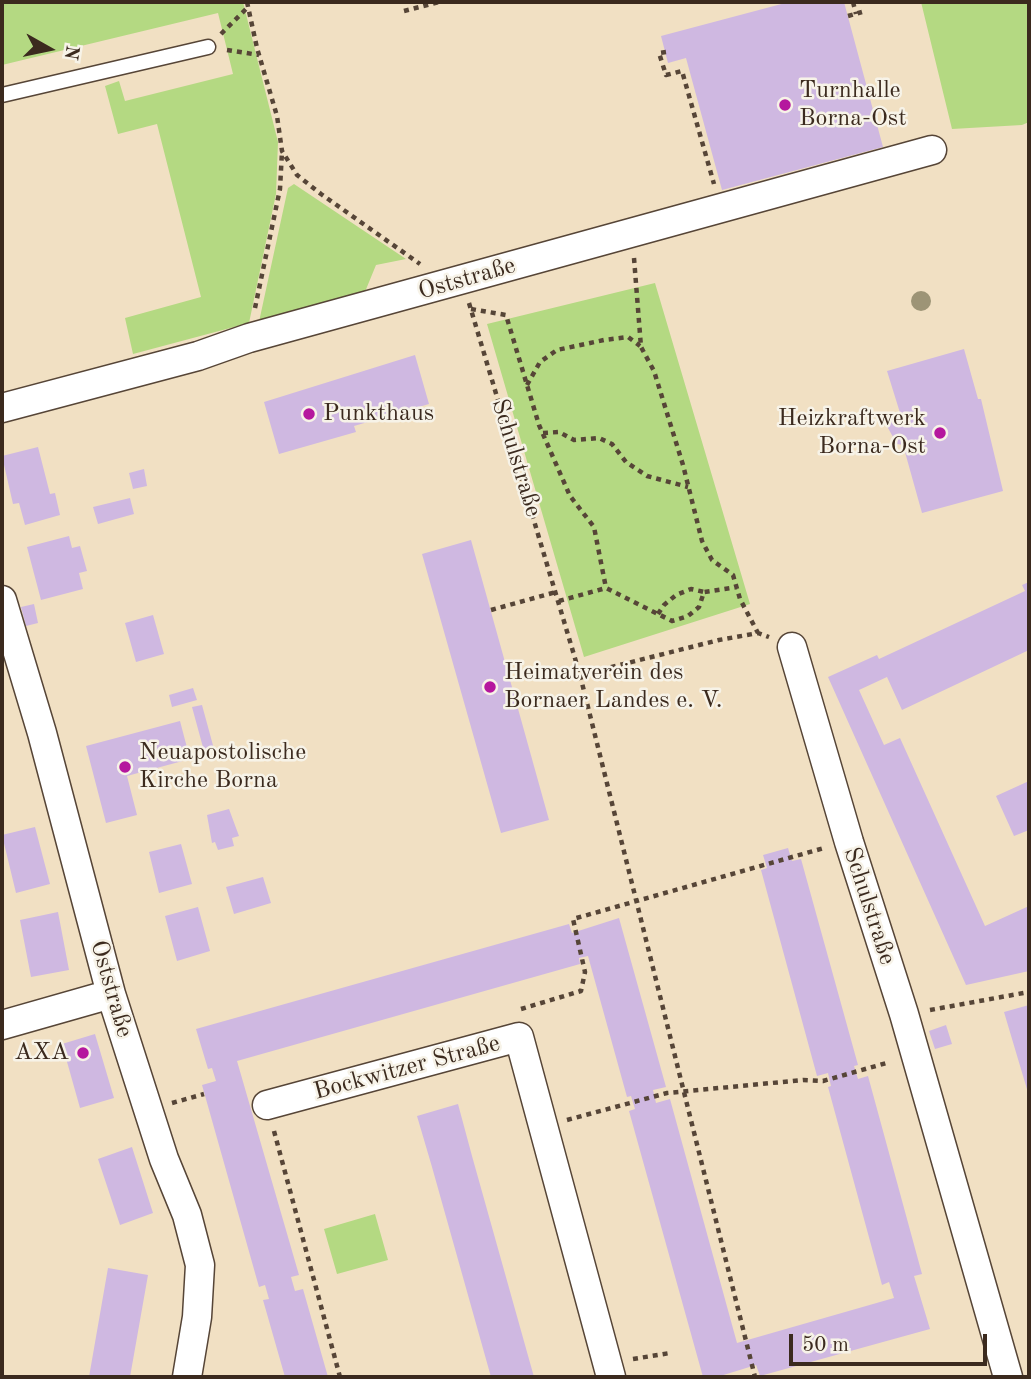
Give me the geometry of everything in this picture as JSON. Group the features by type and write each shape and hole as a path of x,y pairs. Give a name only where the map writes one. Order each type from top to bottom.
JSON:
{"street":[{"name":"Oststraße","path":"2,408 198,356 249,338 932,150"},
{"name":"Oststraße","path":"2,600 43,733 111,994 164,1159 187,1215 200,1265 197,1317 187,1377"},
{"name":"Schulstraße","path":"792,647 849,842 904,1014 1008,1377"},
{"path":"2,1025 111,994"},
{"name":"Bockwitzer Straße","path":"267,1105 519,1037 609,1371"}],"lane":[{"path":"2,95 208,47"}],"path":[{"path":"404,10 439,2"},
{"path":"848,16 859,13 853,2"},
{"path":"208,47 248,4"},
{"path":"248,4 259,55 277,116 282,150 280,189 249,338"},
{"path":"208,47 259,55"},
{"path":"666,52 659,53 666,75 682,71 721,208"},
{"path":"282,150 297,175 423,266"},
{"path":"634,258 641,347 654,371 702,541 712,559 733,575 740,599 758,633"},
{"name":"Schulstraße","path":"462,281 580,675 755,1377"},
{"path":"471,309 506,315 543,433 570,496 594,527 606,588"},
{"path":"527,385 540,362 557,350 628,337 641,347"},
{"path":"543,433 559,432 574,440 600,438 612,444 626,462 647,476 688,487"},
{"path":"658,614 676,595 691,589 704,592 737,587"},
{"path":"559,601 606,588 672,621 688,617 699,607 704,592"},
{"path":"491,610 556,592"},
{"path":"580,675 719,640 758,633 792,647"},
{"path":"519,1037 513,1012 581,990 585,972 573,919 849,842"},
{"path":"904,1014 1029,992"},
{"path":"543,1127 667,1093 803,1080 823,1081 915,1056"},
{"path":"267,1105 340,1377"},
{"path":"609,1371 670,1353"}],"green space":[{"path":"2,2 243,2 278,142 276,194 249,323 133,354 125,318 201,297 157,124 118,134 105,86 119,81 125,101 233,74 218,13 2,65"},
{"path":"921,2 1029,2 1029,122 1022,125 952,129"},
{"path":"294,184 406,259 376,265 360,304 257,331 288,188"},
{"path":"655,283 750,604 584,657 487,324"},
{"path":"375,1214 388,1260 337,1274 324,1229"}],"building":[{"name":"Turnhalle Borna-Ost","path":"789,2 844,2 883,147 722,190 686,58 668,63 661,36"},
{"name":"Heizkraftwerk Borna-Ost","path":"964,349 978,399 981,399 1003,491 922,513 903,445 897,444 884,421 901,416 887,371"},
{"path":"415,355 429,404 354,426 356,432 279,454 264,402"},
{"path":"38,447 50,494 55,493 60,515 25,525 19,503 13,504 2,456"},
{"path":"144,469 147,486 133,489 129,473"},
{"path":"130,498 134,514 98,524 93,507"},
{"path":"69,536 72,548 80,546 87,571 79,573 83,589 41,600 27,547"},
{"path":"471,540 549,820 501,833 422,554"},
{"path":"1029,582 1029,650 902,710 887,677 859,690 884,745 900,738 985,926 1029,906 1029,971 966,985 828,677 877,655 879,659 1025,591 1022,585"},
{"path":"34,604 38,623 26,626 21,607"},
{"path":"153,615 164,654 136,662 125,623"},
{"path":"193,688 197,700 172,707 169,695"},
{"path":"202,705 214,749 204,751 192,707"},
{"name":"Neuapostolische Kirche Borna","path":"180,721 190,759 127,776 137,815 106,823 86,746"},
{"path":"1029,781 1029,830 1014,836 996,796"},
{"path":"229,809 239,836 232,838 234,846 218,850 215,842 212,843 207,815"},
{"path":"35,827 50,884 16,893 2,835"},
{"path":"181,844 192,884 159,893 149,852"},
{"path":"788,848 792,861 801,859 858,1065 854,1066 858,1079 868,1076 922,1274 914,1276 930,1329 760,1376 756,1365 717,1377 703,1377 629,1111 635,1109 631,1096 627,1097 588,956 579,958 580,964 237,1061 299,1275 291,1277 295,1291 303,1289 328,1377 285,1377 263,1300 269,1299 265,1285 259,1287 202,1085 216,1081 212,1068 208,1069 196,1029 569,924 572,933 619,918 666,1087 653,1090 656,1103 670,1099 737,1343 894,1298 889,1282 882,1285 828,1087 831,1086 828,1073 817,1076 761,870 767,868 763,855"},
{"path":"263,877 271,903 234,914 226,887"},
{"path":"198,907 210,951 177,961 165,916"},
{"path":"58,912 69,970 31,977 20,920"},
{"path":"1029,1005 1029,1096 1004,1012"},
{"path":"946,1025 952,1044 935,1049 929,1031"},
{"path":"95,1034 114,1098 80,1108 62,1044"},
{"path":"458,1104 534,1377 491,1377 417,1116"},
{"path":"132,1147 153,1213 120,1225 98,1159"},
{"path":"108,1268 148,1275 130,1377 89,1377"}],"place":[{"name":"Turnhalle Borna-Ost","path":"785,105"},
{"name":"Punkthaus","path":"309,414"},
{"name":"Heizkraftwerk Borna-Ost","path":"940,433"},
{"name":"Heimatverein des Bornaer Landes e. V.","path":"490,687"},
{"name":"Neuapostolische Kirche Borna","path":"125,767"},
{"name":"AXA","path":"83,1053"}]}
